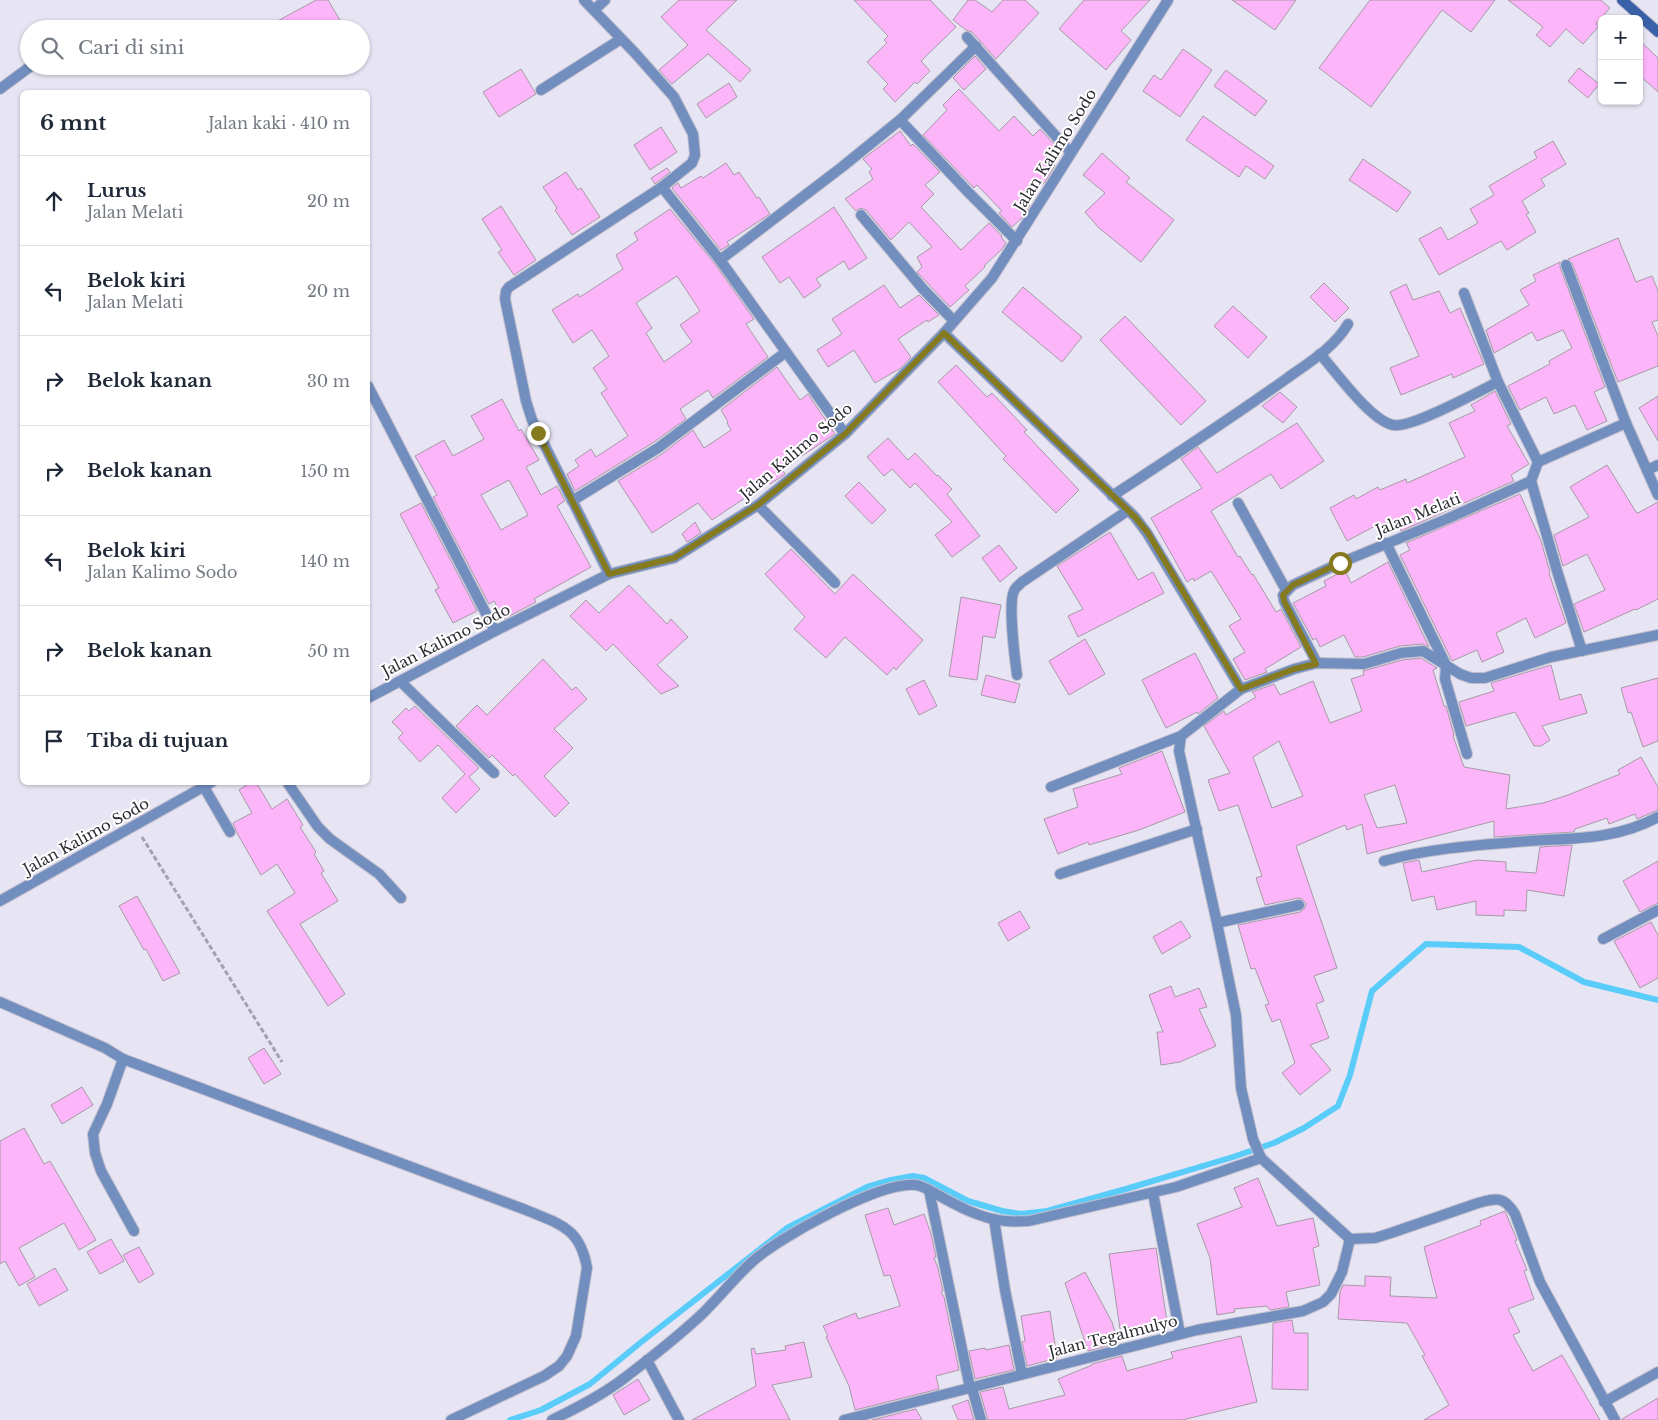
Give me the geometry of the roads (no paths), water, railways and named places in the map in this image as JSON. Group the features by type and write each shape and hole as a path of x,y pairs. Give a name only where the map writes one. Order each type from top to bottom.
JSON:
{"street":[{"path":"584,0 674,97 693,134 695,155 692,163 662,187 509,286 506,291 526,401 538,433 609,574"},
{"path":"594,10 605,0"},
{"name":"Jalan Kalimo Sodo","path":"370,697 609,574 674,558 758,505 845,434 944,333 992,278 1168,0"},
{"path":"1622,0 1658,32"},
{"path":"541,90 621,38"},
{"path":"967,38 1071,153"},
{"path":"720,260 900,120 976,46"},
{"path":"0,89 20,74"},
{"path":"900,120 1017,241"},
{"path":"662,187 720,260 845,434"},
{"path":"861,215 923,289 954,321"},
{"path":"1566,265 1626,423 1658,494"},
{"path":"1464,293 1498,382 1538,462"},
{"path":"1112,496 1261,397 1320,354 1343,332 1348,324"},
{"path":"944,333 1131,514 1148,533 1241,689"},
{"path":"572,501 664,443 786,352"},
{"path":"1320,354 1377,418 1394,426 1432,414 1498,382"},
{"path":"370,390 495,631"},
{"path":"1582,651 1531,481 1538,462 1626,423"},
{"path":"1647,470 1658,466"},
{"name":"Jalan Melati","path":"1286,590 1301,581 1386,543 1531,481"},
{"path":"1238,503 1286,590 1283,595 1284,601 1316,664"},
{"path":"758,505 835,583"},
{"path":"1017,675 1012,602 1014,591 1022,582 1131,514"},
{"path":"1386,543 1446,665 1445,679 1467,754"},
{"path":"1051,787 1181,736 1241,689 1294,669 1316,664 1364,664 1401,653 1423,651 1466,676 1485,678 1551,657 1658,635"},
{"path":"400,681 494,773"},
{"path":"1181,736 1180,750 1236,1015 1241,1088 1260,1155 1350,1239 1375,1238 1478,1203 1504,1200 1516,1214 1540,1282 1615,1420"},
{"path":"208,785 230,832"},
{"name":"Jalan Kalimo Sodo","path":"0,901 208,785"},
{"path":"289,785 318,827 330,839 379,874 401,898"},
{"path":"1384,861 1444,848 1597,837 1641,826 1658,817"},
{"path":"1060,874 1197,829"},
{"path":"1217,923 1299,905"},
{"path":"1603,939 1658,910"},
{"path":"0,1002 105,1048 123,1059 526,1210 565,1226 572,1232 585,1257 587,1268 576,1336 567,1356 559,1366 544,1376 451,1420"},
{"path":"123,1059 107,1104 93,1134 95,1153 101,1171 134,1231"},
{"path":"552,1420 570,1412 626,1377 700,1315 754,1261 783,1239 816,1220 864,1197 895,1188 914,1185 994,1219 1029,1221 1176,1187 1260,1155"},
{"path":"929,1190 971,1388 980,1420"},
{"path":"1152,1193 1180,1334"},
{"path":"994,1219 1005,1290 1022,1374"},
{"name":"Jalan Tegalmulyo","path":"844,1420 1180,1334 1303,1311 1323,1302 1331,1294 1342,1272 1350,1239"},
{"path":"647,1360 679,1420"},
{"path":"1604,1402 1658,1372"}],"waterway":[{"path":"510,1420 541,1410 590,1384 787,1228 867,1187 913,1176 924,1178 968,1201 1002,1211 1021,1214 1047,1211 1233,1157 1274,1143 1304,1128 1338,1106 1350,1075 1372,991 1426,944 1519,947 1584,982 1658,1000"}]}
